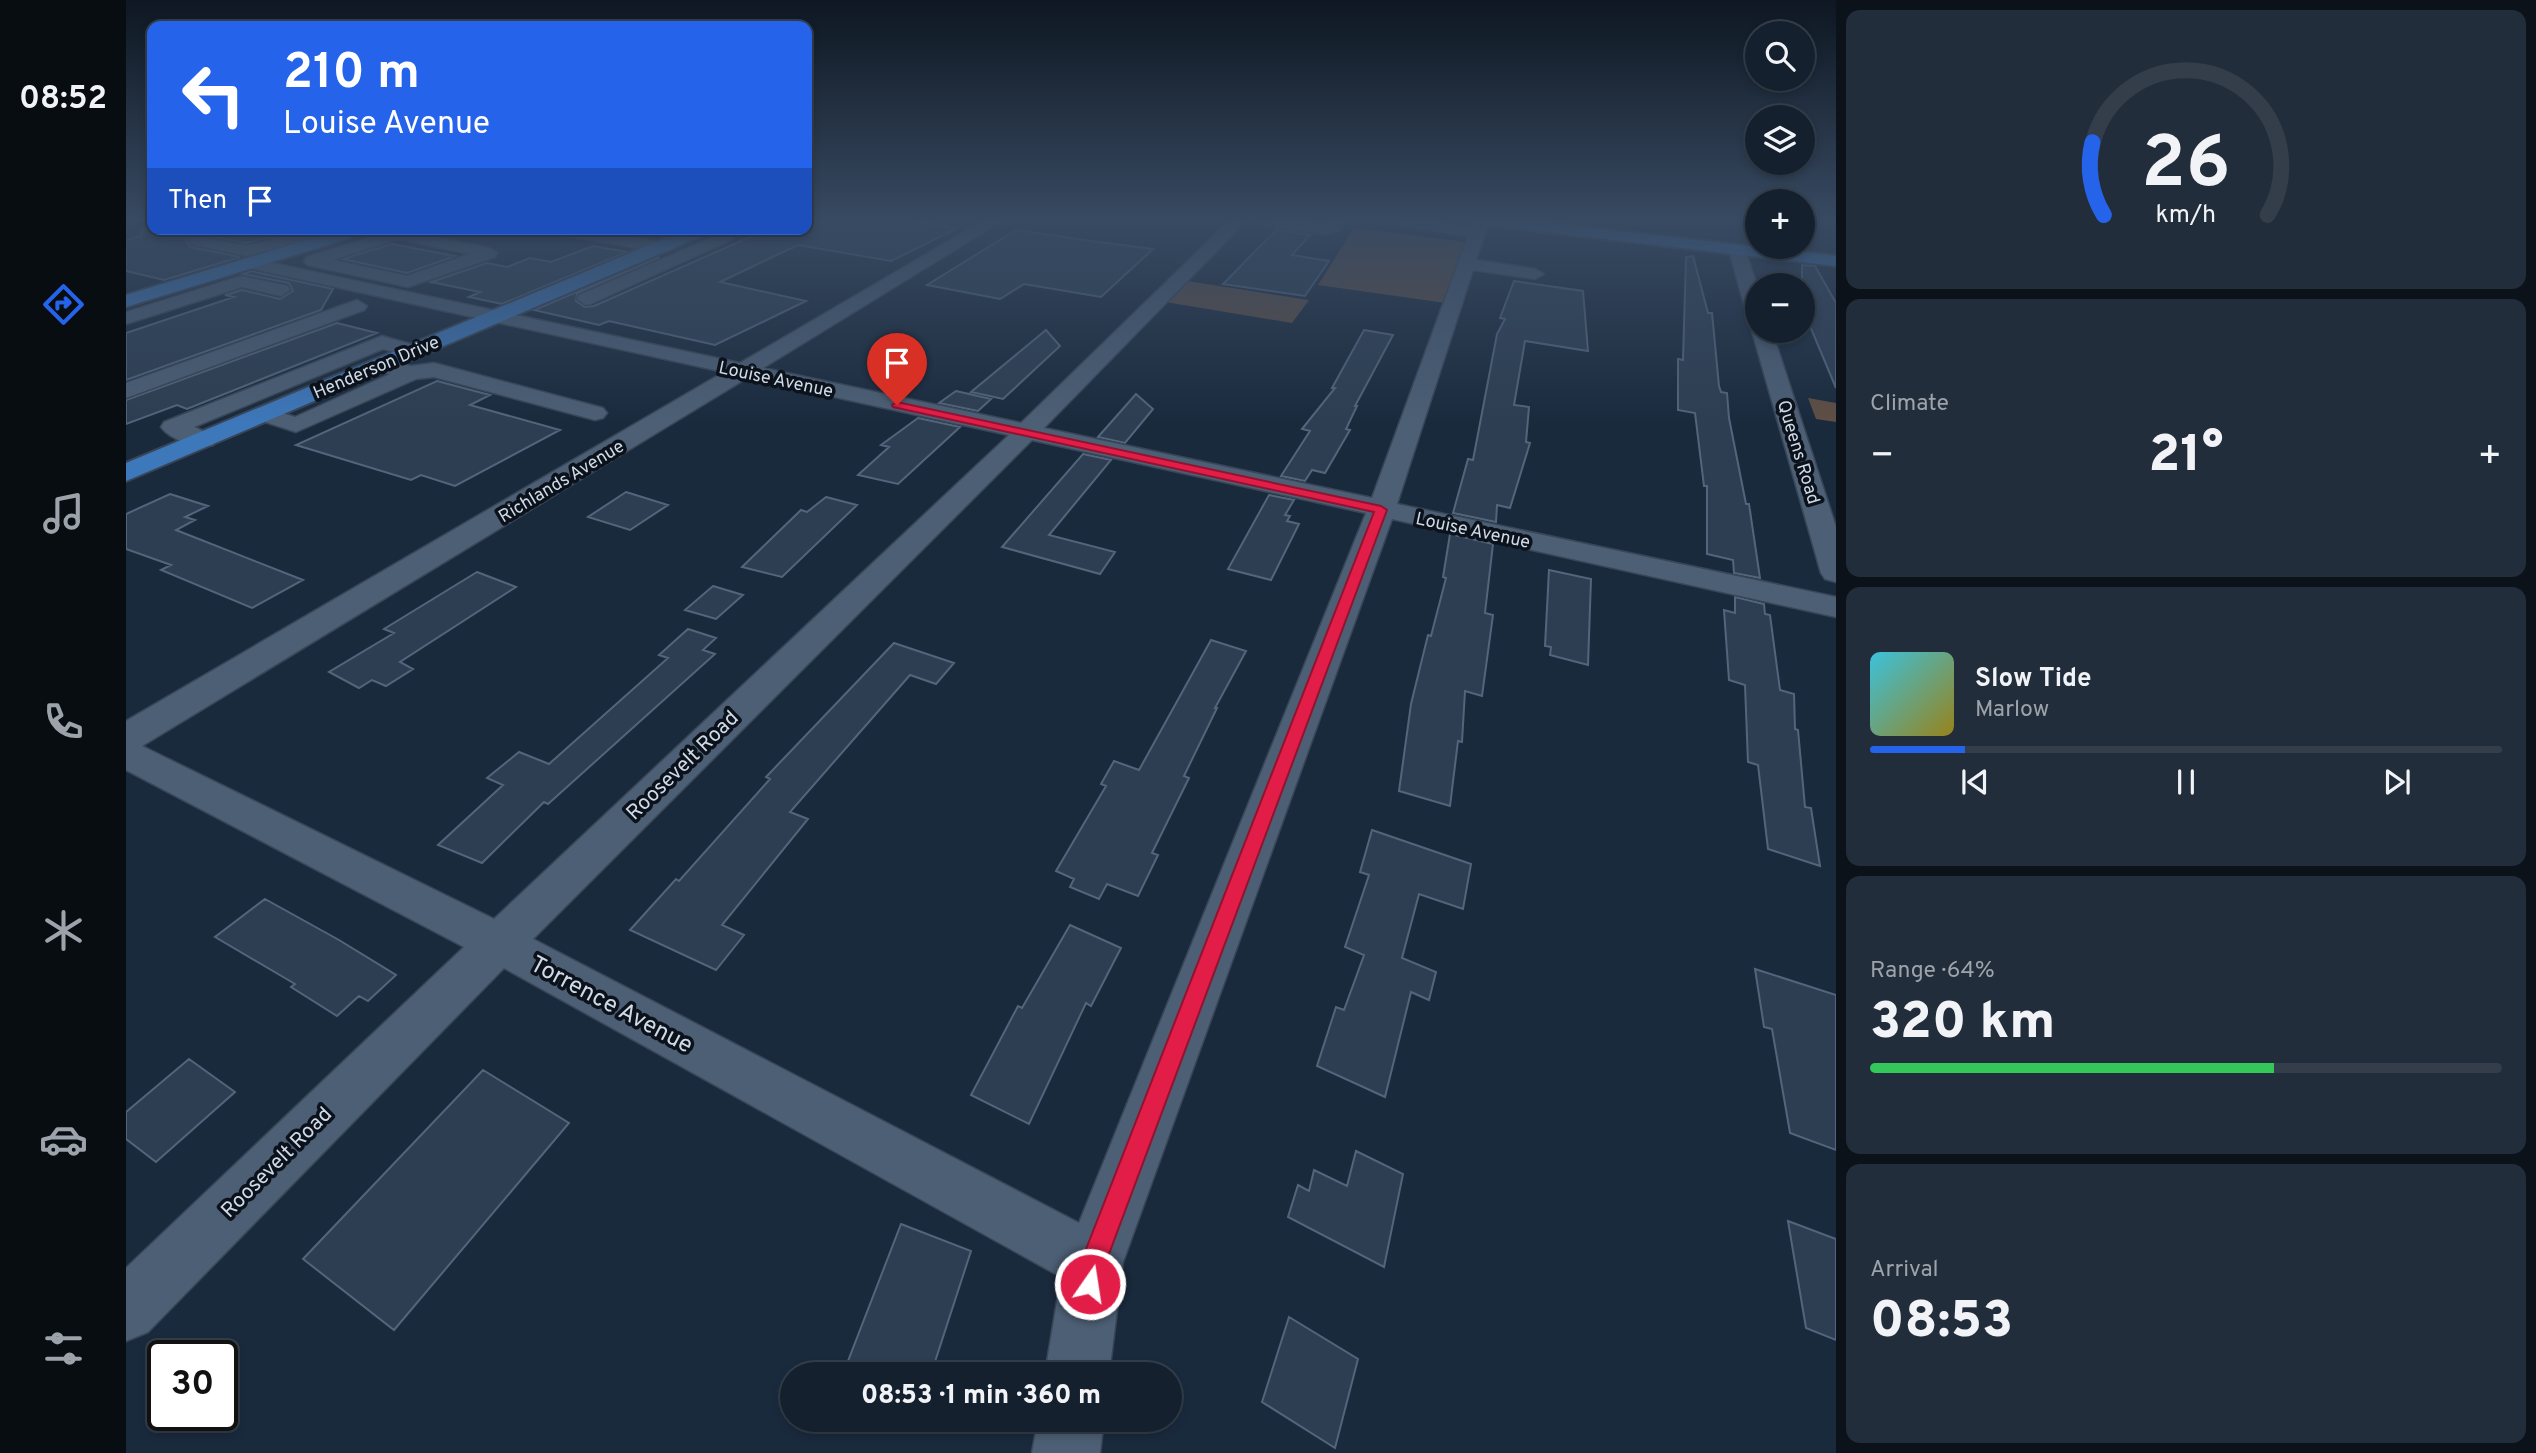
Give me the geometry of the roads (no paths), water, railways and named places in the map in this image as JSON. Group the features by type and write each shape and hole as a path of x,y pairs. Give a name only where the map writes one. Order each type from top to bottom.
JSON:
{"main road":[{"path":"126,301 166,289"},
{"name":"Henderson Drive","path":"126,472 497,316 585,289"}],"street":[{"path":"126,318 194,289"},
{"path":"300,289 312,296 356,306"},
{"name":"Louise Avenue","path":"372,289 744,372 1836,607"},
{"path":"581,291 609,289"},
{"name":"Richlands Avenue","path":"126,738 882,289"},
{"name":"Roosevelt Road","path":"126,1310 1170,289"},
{"path":"1079,1362 1093,1262 1381,510 1460,289"},
{"path":"126,391 390,293"},
{"name":"Queens Road","path":"1766,343 1836,573"},
{"path":"264,414 296,425 392,360"},
{"path":"204,440 173,427 292,379 392,360 594,413"},
{"path":"292,379 325,388"},
{"name":"Torrence Avenue","path":"126,754 499,943 1093,1262"},
{"path":"1066,1453 1069,1432"}]}
